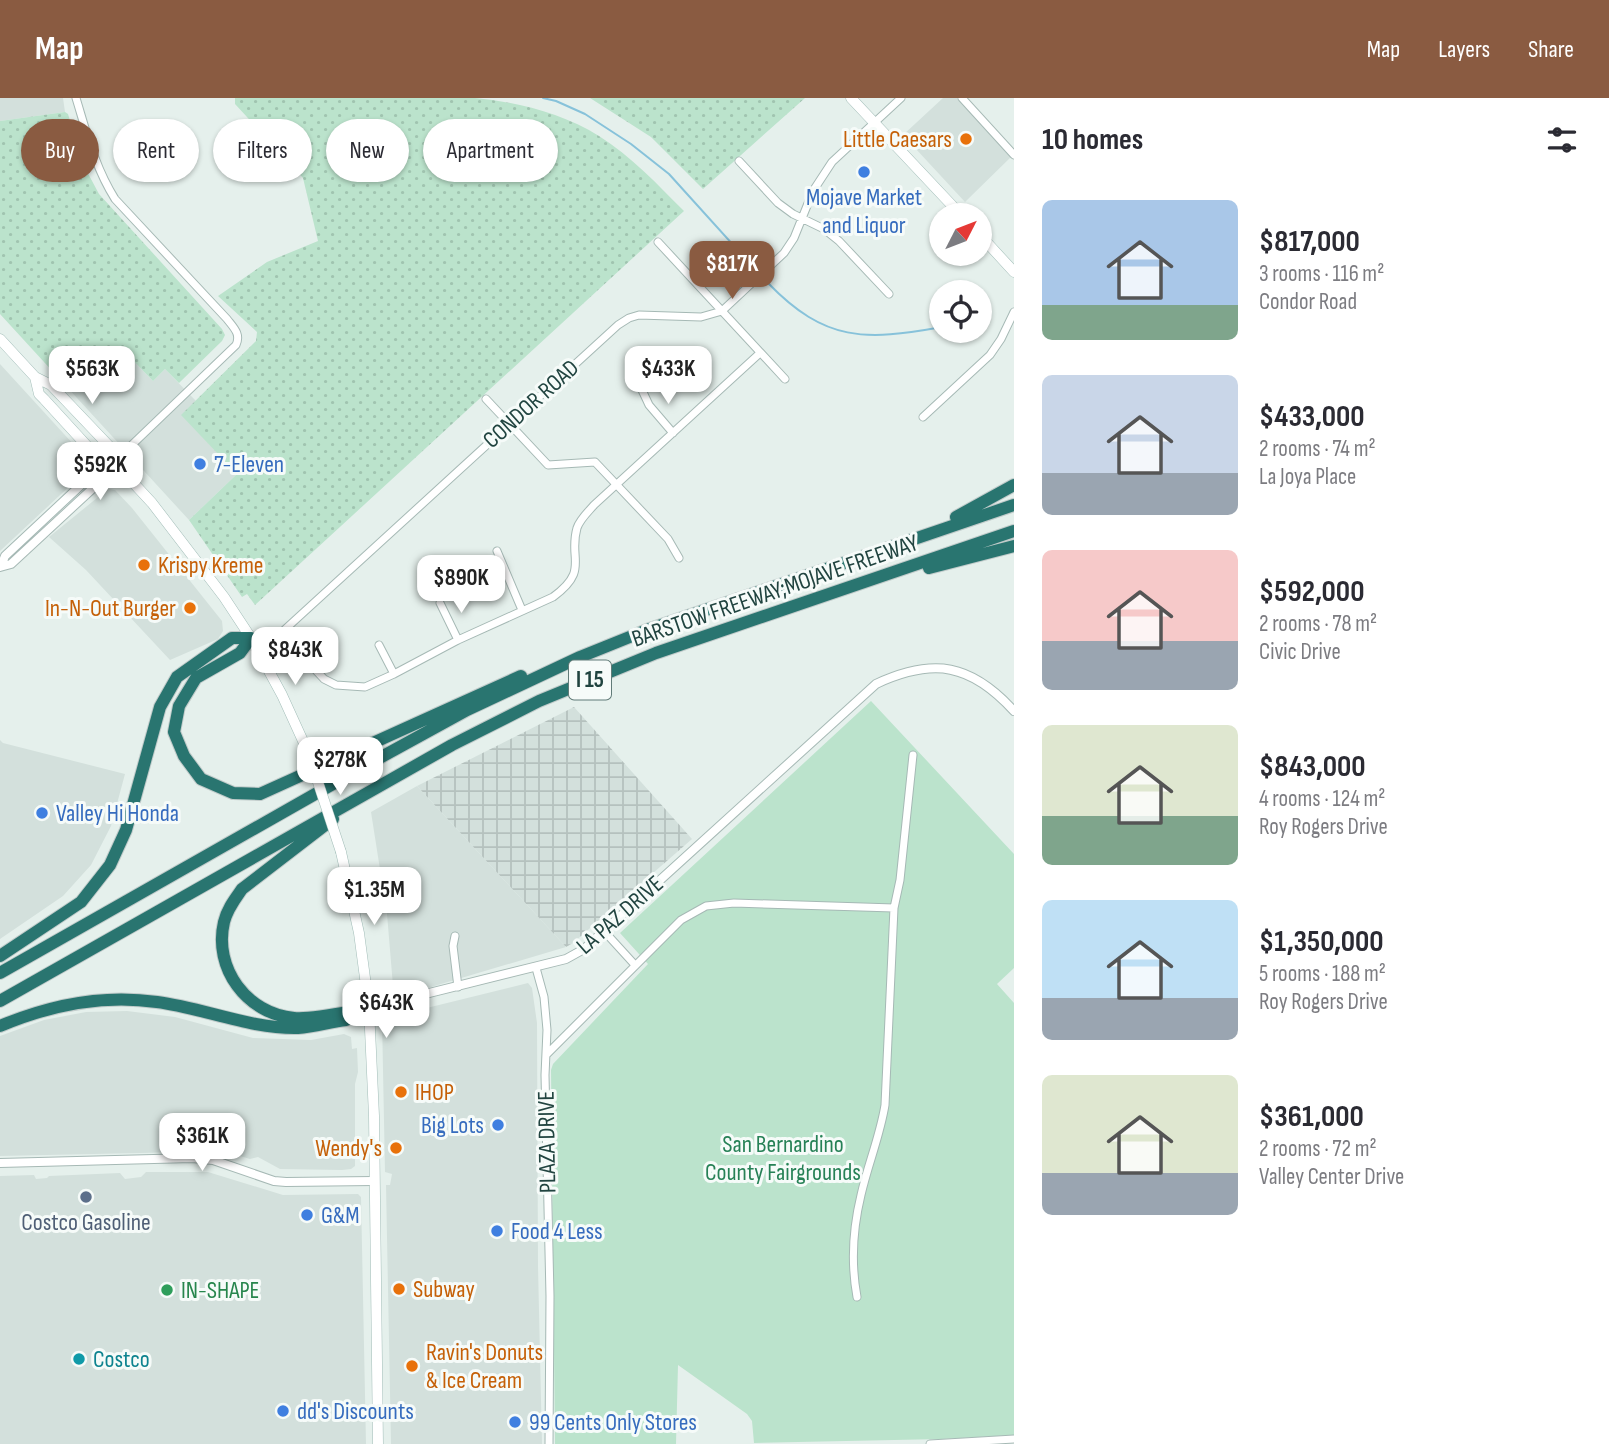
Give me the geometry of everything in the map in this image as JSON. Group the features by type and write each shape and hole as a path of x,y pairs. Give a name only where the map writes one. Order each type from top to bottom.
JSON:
{"highway":[{"path":"917,538 995,498 1014,485"},
{"name":"BARSTOW FREEWAY;MOJAVE FREEWAY","path":"0,973 388,753 467,710 580,657 647,629 1014,505"},
{"name":"BARSTOW FREEWAY;MOJAVE FREEWAY","path":"0,1001 365,793 452,745 539,702 656,653 1014,531"},
{"path":"827,595 1014,546"},
{"path":"0,956 81,902 110,864 126,830 160,706 177,677 232,638 251,638"},
{"path":"251,638 240,653 195,678 179,706 174,732 184,756 201,779 233,793 260,794 546,664 580,657"},
{"path":"365,793 242,890 232,903 224,922 222,949 228,973 236,985 251,1000 268,1011 295,1018 369,1008"},
{"path":"0,1026 28,1014 95,1000 155,1002 251,1024 299,1028 353,1018 369,1008"}],"main road":[{"path":"851,98 950,203"},
{"path":"992,248 1014,272"},
{"path":"0,339 35,377 51,384 110,447 114,462 152,503 224,597 251,638 282,695 308,752 341,852 359,933 369,1008 378,1444"},
{"path":"35,377 44,400 98,458 114,462"}],"street":[{"path":"1,567 5,556 97,470 114,462 236,345 238,340 236,330 115,199 93,158 76,98"},
{"path":"722,311 784,253 803,219 821,176 832,162 901,98"},
{"path":"962,98 1014,155"},
{"path":"739,161 778,203 824,229 839,241 889,294"},
{"path":"658,242 785,379"},
{"name":"CONDOR ROAD","path":"394,674 365,687 336,685 324,679 281,633 618,325 629,318 649,314 701,317 722,311"},
{"path":"923,417 990,355 1014,312"},
{"path":"379,645 394,674 458,640 553,597 566,588 577,565 575,540 580,521 760,353"},
{"path":"642,390 649,405 673,433"},
{"path":"486,399 548,465 595,462 668,539 679,558"},
{"path":"497,551 522,610"},
{"path":"440,603 458,640"},
{"name":"LA PAZ DRIVE","path":"369,1008 536,968 575,955 876,684 897,674 939,668 961,673 992,688 1014,711"},
{"path":"857,1297 853,1276 855,1234 860,1196 882,1125 885,1105 894,908 900,880 913,755"},
{"path":"546,1055 681,920 706,906 734,903 894,908"},
{"path":"604,931 635,965"},
{"path":"455,936 453,946 458,987"},
{"name":"PLAZA DRIVE","path":"536,968 546,1018 549,1444"},
{"path":"0,1163 192,1158 233,1165 274,1181 374,1181"},
{"path":"930,1444 1014,1439"}],"shaded area":[{"path":"0,98 63,98 65,112 0,121"},
{"path":"943,98 957,98 1012,156 965,202 903,135"},
{"path":"124,351 153,381 165,369 196,401 182,415 237,474 189,520 66,386 94,361"},
{"path":"0,364 85,457 89,465 88,469 0,551"},
{"path":"108,489 115,490 132,508 222,621 223,631 218,639 170,660 86,570 49,537"},
{"path":"574,707 692,839 566,947 417,786"},
{"path":"0,740 3,743 125,774 111,826 91,865 63,896 0,939"},
{"path":"417,786 566,947 394,998 387,914 371,812"},
{"path":"528,983 532,988 537,1023 542,1444 391,1444 386,1185 390,1185 392,1174 385,1172 382,1019"},
{"path":"127,1011 175,1017 253,1038 311,1040 344,1034 351,1037 352,1049 357,1048 358,1072 355,1084 355,1166 342,1170 280,1169 258,1157 250,1159 211,1147 187,1152 0,1156 0,1036 44,1020 86,1012"},
{"path":"146,1172 208,1172 283,1195 358,1194 361,1197 366,1444 0,1444 0,1176 34,1175 36,1179 120,1173 125,1179 141,1177"}],"green space":[{"path":"235,98 475,98 507,102 555,115 599,136 633,162 684,211 255,605 247,594 242,597 189,520 237,474 181,415 256,341 257,332 218,296 267,262 318,241 304,182 312,182 312,119 249,119 235,104"},
{"path":"590,98 805,98 703,189 651,137"},
{"path":"65,112 68,114 70,119 21,119 21,182 93,182 99,194 222,329 225,335 222,341 179,383 165,369 153,381 124,351 103,370 94,361 66,386 0,314 0,121"},
{"name":"San Bernardino County Fairgrounds","path":"871,701 1014,854 1014,968 997,984 1014,1003 1014,1435 754,1443 752,1421 747,1414 678,1365 676,1444 555,1444 553,1064 648,964 620,933"}],"waterway":[{"path":"543,98 585,114 631,144 669,174 754,268"},
{"path":"768,283 808,317 828,327 868,335 929,329"}],"place":[{"name":"Little Caesars","path":"966,139"},
{"name":"Mojave Market and Liquor","path":"864,172"},
{"name":"7-Eleven","path":"200,464"},
{"name":"Krispy Kreme","path":"144,565"},
{"name":"In-N-Out Burger","path":"190,608"},
{"name":"Valley Hi Honda","path":"42,813"},
{"name":"IHOP","path":"401,1092"},
{"name":"Big Lots","path":"498,1125"},
{"name":"Wendy's","path":"396,1148"},
{"name":"Costco Gasoline","path":"86,1197"},
{"name":"G&M","path":"307,1215"},
{"name":"Food 4 Less","path":"497,1231"},
{"name":"Subway","path":"399,1289"},
{"name":"IN-SHAPE","path":"167,1290"},
{"name":"Costco","path":"79,1359"},
{"name":"Ravin's Donuts & Ice Cream","path":"412,1366"},
{"name":"dd's Discounts","path":"283,1411"},
{"name":"99 Cents Only Stores","path":"515,1422"}]}
